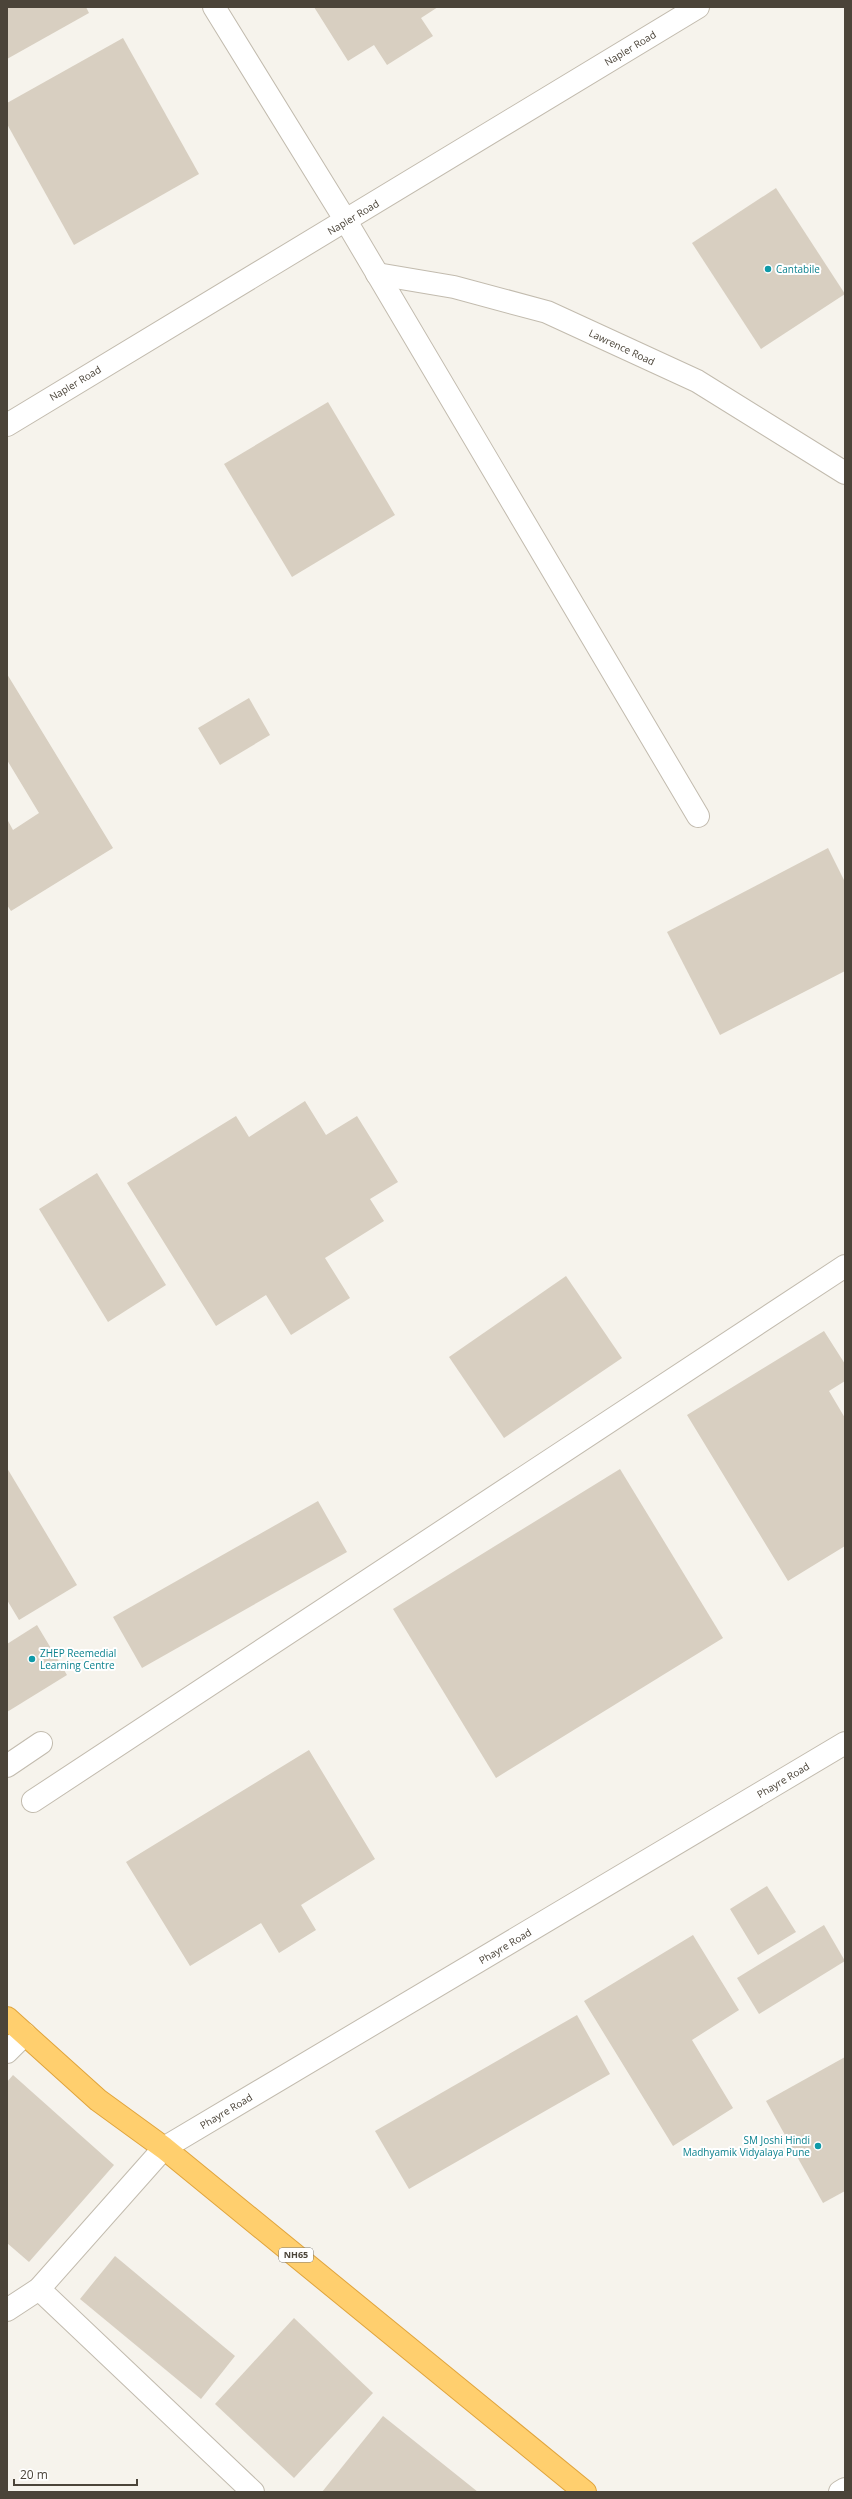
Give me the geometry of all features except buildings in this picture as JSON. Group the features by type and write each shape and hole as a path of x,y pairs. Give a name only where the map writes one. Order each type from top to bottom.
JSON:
{"highway":[{"name":"NH65","path":"7,2018 98,2100 164,2148 585,2492"}],"street":[{"path":"214,7 346,221 698,816"},
{"name":"Napler Road","path":"7,424 346,221 698,7"},
{"name":"Lawrence Road","path":"377,274 454,287 547,312 697,381 845,473"},
{"path":"33,1801 845,1266"},
{"path":"7,1766 41,1743"},
{"name":"Phayre Road","path":"7,2310 39,2289 164,2148 845,1743"},
{"path":"7,2052 25,2034"},
{"path":"39,2289 253,2492"},
{"path":"840,2492 845,2489"}],"place":[{"name":"Cantabile","path":"768,269"},
{"name":"ZHEP Reemedial Learning Centre","path":"32,1659"},
{"name":"SM Joshi Hindi Madhyamik Vidyalaya Pune","path":"818,2146"}]}
